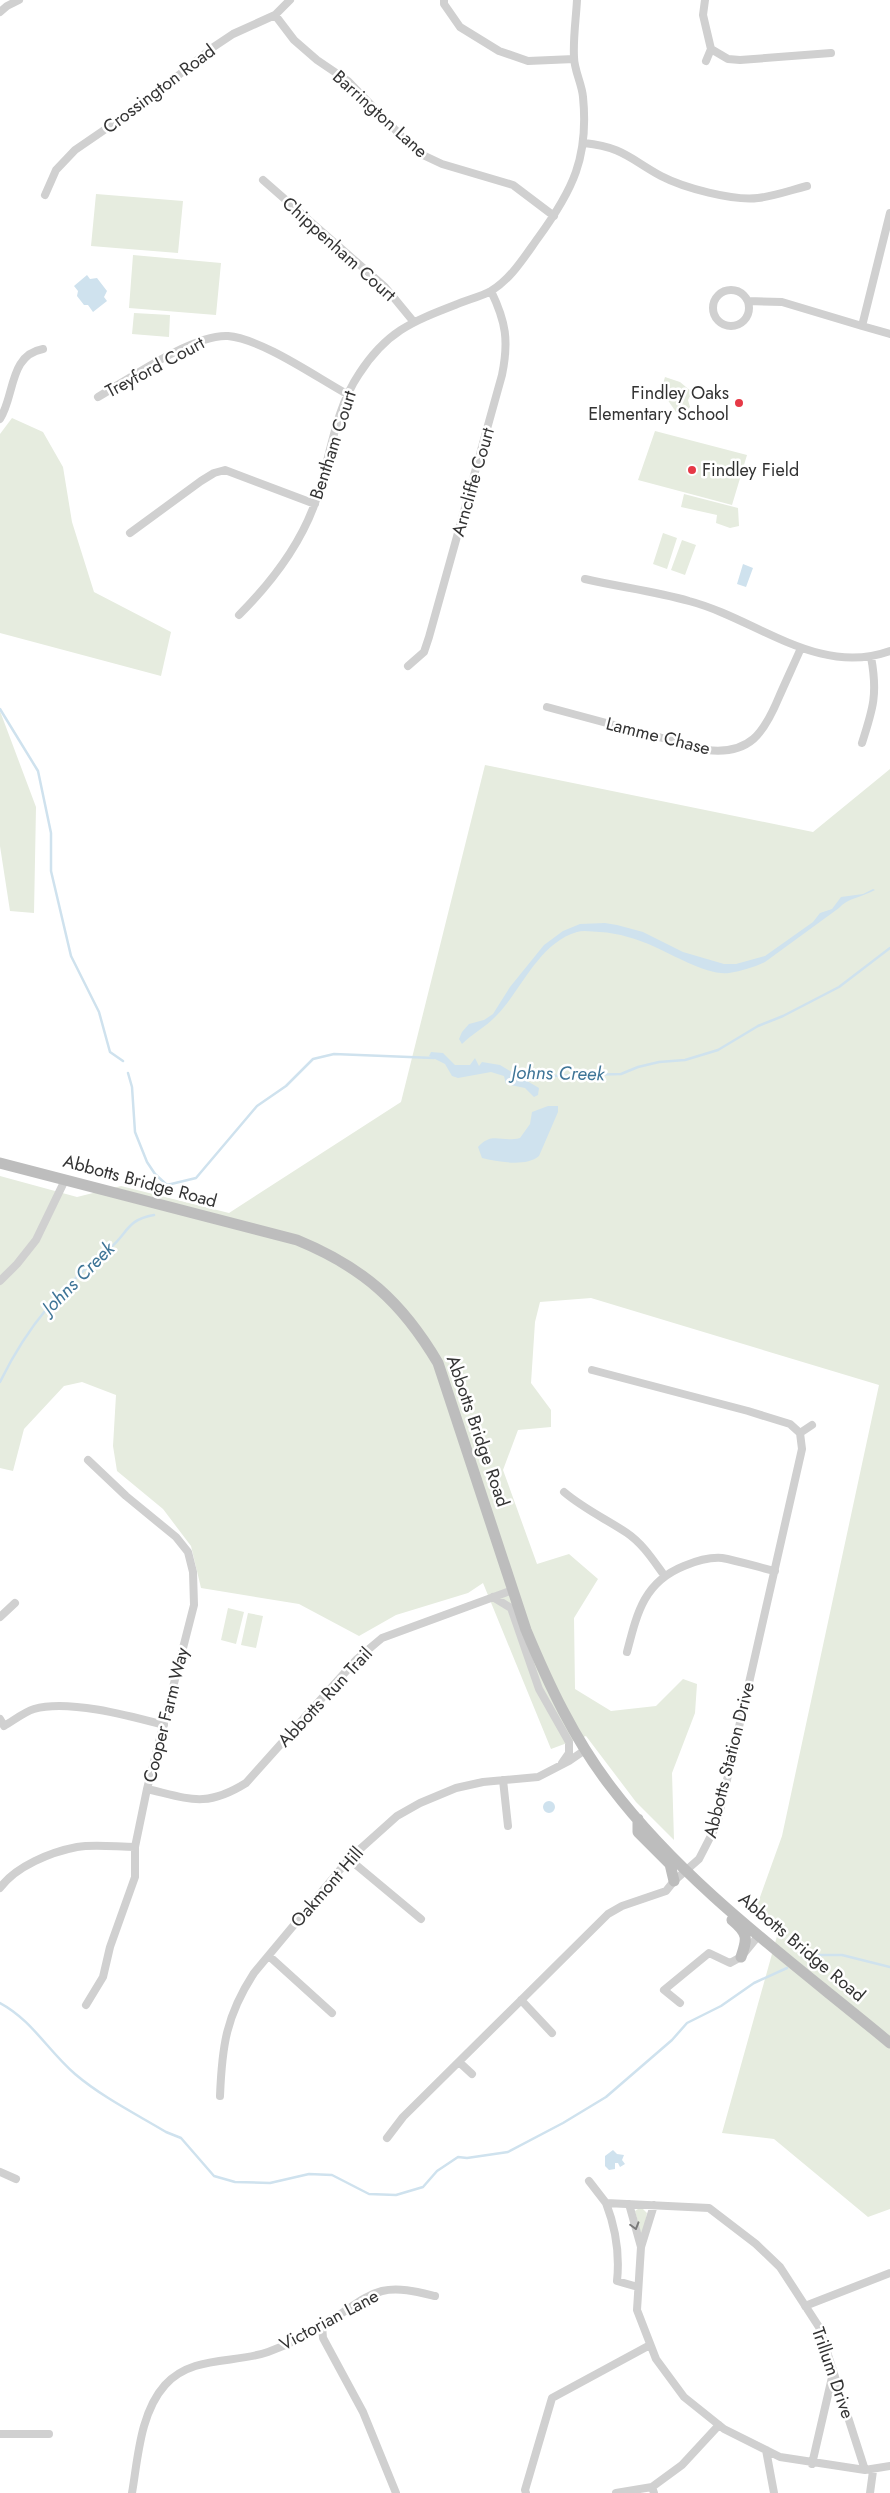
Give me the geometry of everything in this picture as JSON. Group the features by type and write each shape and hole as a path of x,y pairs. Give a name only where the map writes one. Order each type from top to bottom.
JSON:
{"main road":[{"name":"Abbotts Bridge Road","path":"0,1163 297,1240 329,1253 380,1288 411,1322 438,1363 513,1590 543,1672 586,1750 610,1787 686,1872 890,2043"},
{"name":"Abbotts Bridge Road","path":"638,1819 638,1832 670,1864 674,1881"},
{"name":"Abbotts Bridge Road","path":"714,1896 711,1900 714,1905 746,1935 747,1940 741,1957"}],"street":[{"path":"0,12 19,0"},
{"name":"Crossington Road","path":"45,196 56,170 75,150 148,100 212,48 233,34 275,15 290,0"},
{"path":"444,0 444,4 460,27 499,51 528,61 574,59"},
{"name":"Bentham Court","path":"239,615 259,594 290,552 314,504 348,394 369,359 388,338 413,321 491,291 514,270 554,216 568,192 584,143 583,95 574,59 577,0"},
{"path":"705,0 703,15 711,49 706,60"},
{"name":"Barrington Lane","path":"275,15 294,40 317,60 348,81 408,143 424,156 442,164 513,185 554,216"},
{"path":"711,49 728,59 740,60 830,53"},
{"path":"584,143 603,145 629,154 674,182 725,196 758,198 807,186"},
{"name":"Chippenham Court","path":"263,180 385,287 413,321"},
{"path":"862,326 890,213"},
{"path":"748,301 748,312 742,322 738,324 732,326 721,323 714,315 713,304 715,298 724,291 735,290 740,292 748,301 782,302 890,334"},
{"name":"Arncliffe Court","path":"408,666 424,652 429,637 502,375 506,356 506,329 491,291"},
{"name":"Treyford Court","path":"98,397 199,340 228,336 263,347 348,394"},
{"path":"0,419 19,364 32,351 43,349"},
{"path":"130,533 200,481 214,473 225,470 314,504"},
{"path":"585,579 697,603 724,612 801,648 823,656 844,659 871,658 890,651"},
{"name":"Lamme Chase","path":"547,707 707,750 734,750 746,745 768,723 801,648"},
{"path":"862,743 875,698 876,687 871,658"},
{"path":"0,1281 17,1264 36,1240 65,1180"},
{"path":"592,1370 790,1424 800,1433 812,1424"},
{"name":"Abbotts Station Drive","path":"388,2138 403,2117 608,1914 622,1906 666,1891 674,1881 699,1859 717,1824 802,1449 800,1433"},
{"name":"Cooper Farm Way","path":"86,2005 103,1977 110,1947 128,1903 135,1877 136,1847 147,1789 194,1605 193,1572 188,1552 176,1537 126,1496 88,1460"},
{"path":"564,1492 583,1508 628,1534 649,1554 664,1575"},
{"path":"627,1652 635,1619 645,1597 664,1575 694,1561 708,1558 721,1558 775,1571"},
{"name":"Abbotts Run Trail","path":"147,1789 195,1800 227,1795 246,1783 357,1659 382,1638 513,1590"},
{"path":"493,1598 511,1608 539,1689 568,1742 569,1753 557,1768"},
{"path":"0,1617 15,1602"},
{"path":"0,1719 4,1726 34,1709 71,1706 115,1713 164,1725"},
{"name":"Oakmont Hill","path":"220,2096 221,2063 228,2023 243,1989 254,1973 349,1859 397,1816 420,1803 456,1788 483,1782 538,1777 586,1750"},
{"path":"503,1780 508,1826"},
{"path":"0,1888 5,1881 28,1865 59,1852 79,1847 136,1847"},
{"path":"349,1859 421,1919"},
{"path":"741,1957 759,1935"},
{"path":"680,2003 664,1990 709,1953 730,1962 741,1957 760,1943 770,1944"},
{"path":"269,1956 332,2013"},
{"path":"521,2000 552,2033"},
{"path":"459,2062 472,2074"},
{"path":"0,2172 16,2179"},
{"path":"589,2181 606,2203 616,2229 619,2261 617,2280 638,2287"},
{"name":"Trillum Drive","path":"606,2203 709,2208 750,2239 780,2268 819,2327 833,2372 869,2471"},
{"path":"629,2204 641,2247"},
{"path":"654,2205 641,2247 637,2310 656,2359 684,2397 719,2425 780,2457 812,2464 869,2471 890,2466"},
{"path":"805,2306 890,2273"},
{"name":"Victorian Lane","path":"132,2493 148,2414 156,2395 172,2378 185,2370 200,2365 267,2353 322,2326 360,2300 383,2290 405,2290 435,2296"},
{"path":"322,2326 323,2338 363,2412 396,2493"},
{"path":"526,2493 529,2474 552,2398 650,2345"},
{"path":"812,2464 833,2372"},
{"path":"616,2493 653,2490 682,2465 719,2425"},
{"path":"0,2434 16,2432 49,2434"},
{"path":"766,2450 774,2493"},
{"path":"869,2471 870,2493"}],"shaded area":[{"path":"96,194 183,201 178,253 91,246"},
{"path":"133,255 221,263 216,315 129,308"},
{"path":"134,313 170,315 169,337 132,334"},
{"path":"665,377 680,382 692,392 688,400 690,407 683,414 676,412 667,399 659,397"},
{"path":"12,418 43,432 63,467 72,522 94,592 171,632 161,676 0,633 0,434"},
{"name":"Findley Field","path":"655,431 747,455 732,505 638,480"},
{"path":"684,494 738,508 739,526 730,528 716,523 717,515 681,507"},
{"path":"663,533 677,538 667,569 653,564"},
{"path":"682,540 696,545 685,575 671,570"},
{"path":"0,711 36,807 34,913 10,911 0,846"},
{"path":"485,765 813,832 890,769 890,2209 868,2217 774,2139 722,2133 777,1936 755,1911 782,1836 879,1385 591,1298 540,1302 535,1322 531,1383 551,1410 551,1427 518,1430 503,1470 537,1564 569,1554 598,1579 574,1618 575,1689 611,1711 656,1706 683,1679 697,1684 695,1713 672,1773 674,1840 636,1802 586,1736 551,1749 483,1583 468,1593 396,1615 359,1636 299,1604 201,1588 191,1546 163,1509 117,1471 113,1446 116,1395 82,1382 64,1386 24,1429 13,1471 0,1468 0,1176 77,1197 121,1186 229,1213 401,1102"},
{"path":"228,1608 244,1612 236,1644 221,1640"},
{"path":"248,1613 263,1616 256,1648 241,1645"},
{"path":"641,2207 647,2213 642,2238 635,2211"}],"water":[{"path":"87,275 90,279 97,278 107,291 104,297 107,301 93,312 77,296 78,291 74,286"},
{"path":"743,564 753,568 746,587 737,584"},
{"path":"873,889 875,890 846,902 765,962 748,969 729,973 702,968 628,937 607,933 577,932 552,946 542,956 493,1019 462,1044 459,1039 469,1024 484,1020 493,1014 510,987 544,945 563,931 580,924 605,923 617,925 643,932 683,952 724,964 736,964 765,956 813,922 820,913 832,909 841,897 863,894"},
{"path":"431,1052 443,1053 455,1065 470,1065 475,1058 479,1066 482,1062 500,1065 539,1088 538,1095 534,1097 525,1088 506,1084 504,1076 491,1072 458,1078 452,1076 445,1064 429,1056"},
{"path":"548,1106 558,1106 558,1112 539,1156 520,1163 482,1158 478,1147 483,1142 493,1138 520,1138 530,1124 532,1112"},
{"path":"547,1801 551,1801 555,1807 551,1813 547,1813 543,1809 543,1805"},
{"path":"613,2150 617,2154 624,2155 622,2160 625,2164 620,2167 618,2163 615,2163 615,2169 609,2170 605,2166 605,2156"}],"waterway":[{"path":"0,709 38,771 51,833 51,871 71,956 99,1012 110,1052 123,1061"},
{"name":"Johns Creek","path":"516,1077 621,1074 638,1067 659,1062 685,1060 718,1050 758,1026 783,1016 839,987 890,948"},
{"name":"Johns Creek","path":"167,1185 196,1178 257,1106 286,1086 313,1059 334,1054 434,1058"},
{"path":"128,1073 132,1087 135,1132 147,1162 155,1174 167,1185"},
{"name":"Johns Creek","path":"166,1192 167,1185"},
{"name":"Johns Creek","path":"0,1382 22,1342 47,1308 76,1278 116,1242 133,1223 154,1215"},
{"path":"817,1955 842,1955 890,1967"},
{"path":"0,2003 31,2027 65,2065 85,2082 131,2112 166,2132 181,2138 214,2176 235,2182 270,2183 309,2174 332,2175 369,2194 396,2195 423,2187 437,2171 458,2157 467,2158 508,2152 563,2123 606,2097 672,2040 687,2023 721,2006 754,1983 787,1968"}],"place":[{"name":"Findley Oaks Elementary School","path":"739,403"},
{"name":"Findley Field","path":"692,470"}]}
